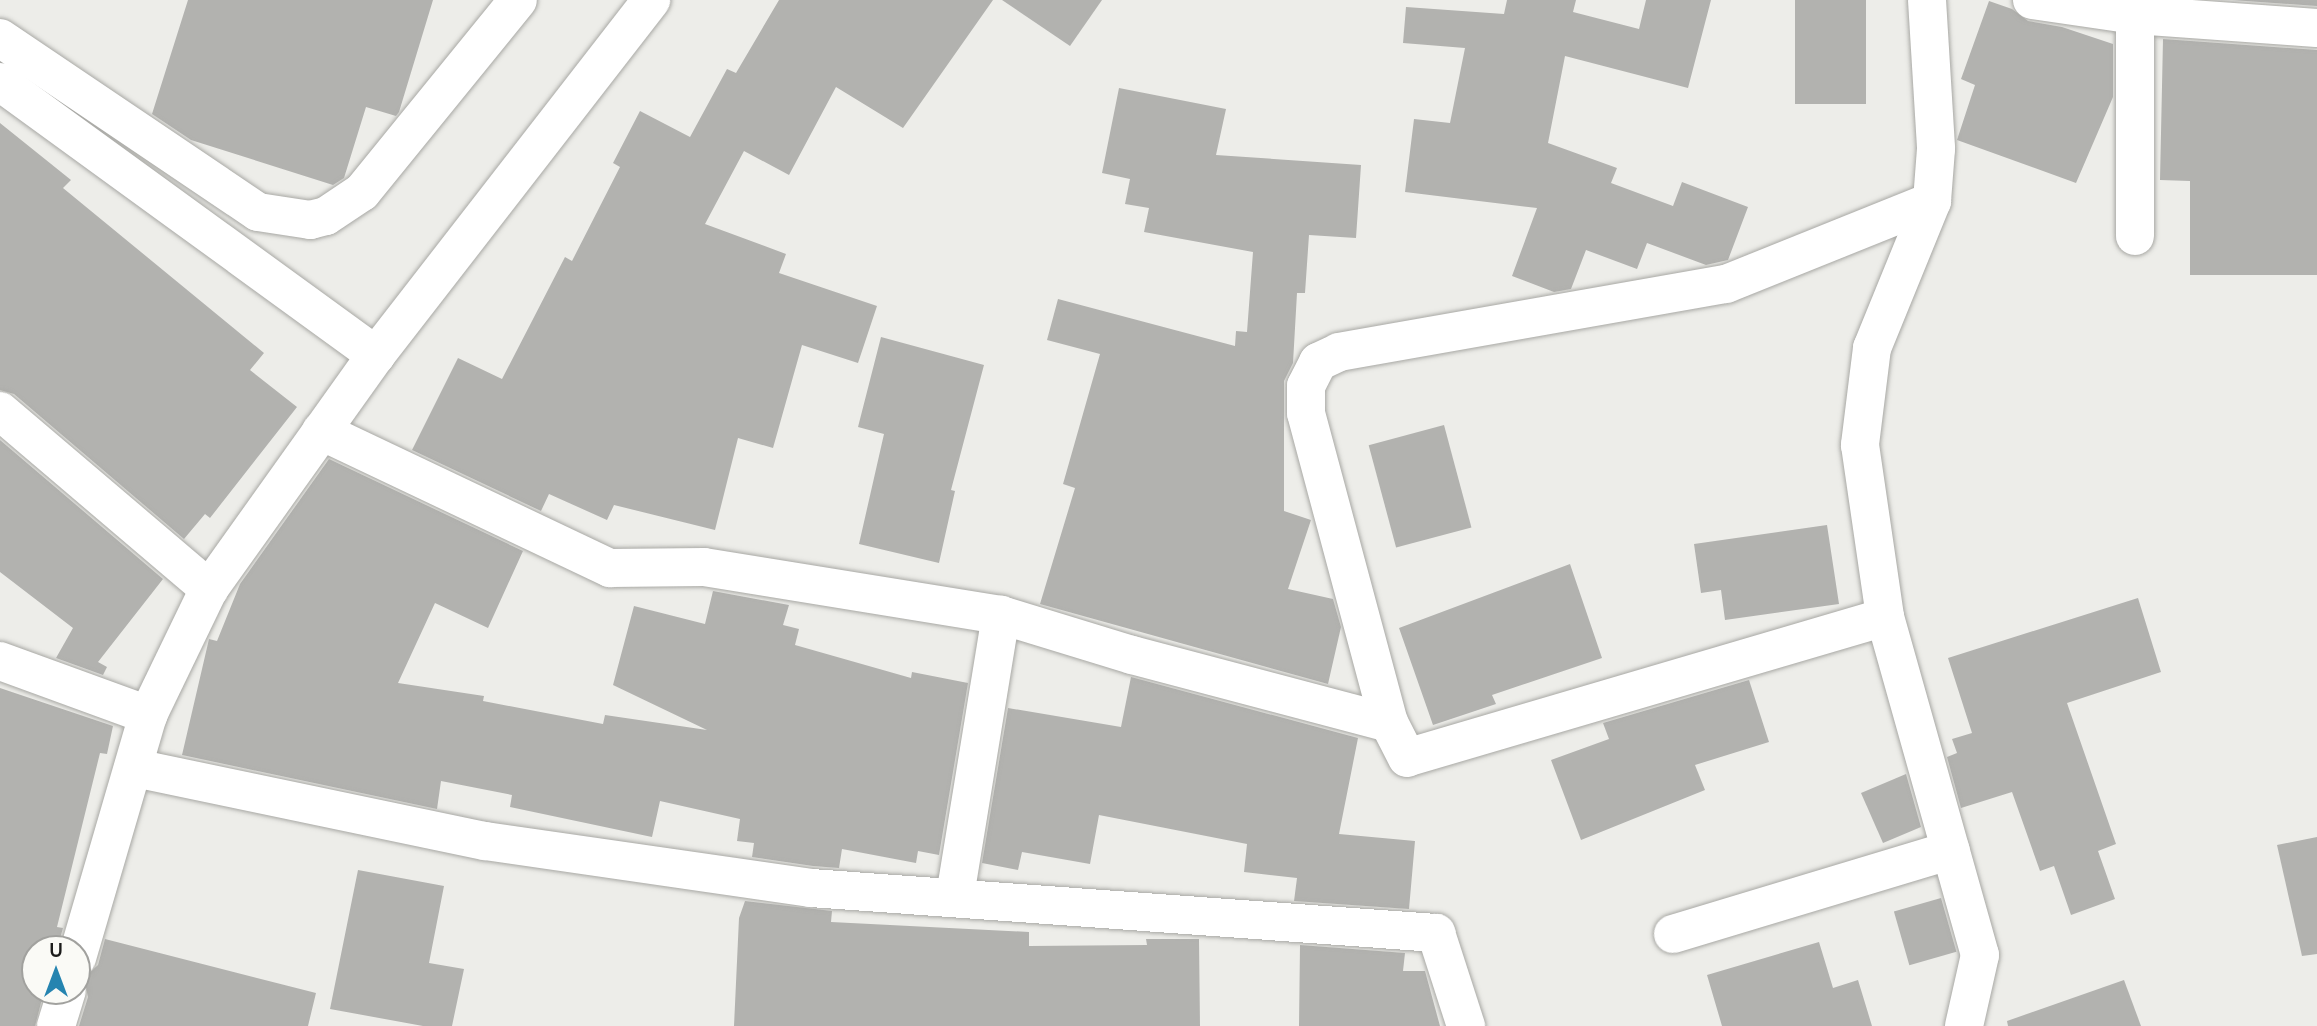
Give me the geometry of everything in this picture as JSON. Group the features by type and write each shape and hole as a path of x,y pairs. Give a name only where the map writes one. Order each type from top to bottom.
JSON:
{"street":[{"path":"0,38 258,212 310,220 326,216 362,192 518,0"},
{"path":"84,935 135,768 148,715 209,589 376,355 651,0"},
{"path":"1927,0 1936,149 1932,201 1872,348 1860,445 1885,617 1980,956 1964,1026"},
{"path":"2032,0 2135,7 2317,28"},
{"path":"2135,7 2135,236"},
{"path":"0,82 376,355"},
{"path":"1885,617 1407,758 1389,723 1306,412 1306,386 1318,362 1339,352 1726,284 1932,201"},
{"path":"0,411 209,589"},
{"path":"321,431 610,569 704,567 1000,615 1132,655 1389,723"},
{"path":"955,897 1000,615"},
{"path":"0,661 148,715"},
{"path":"135,768 485,841 811,888 1436,933 1466,1026"},
{"path":"1673,934 1951,850"},
{"path":"56,1026 63,1005"}],"building":[{"path":"188,0 433,0 399,112 396,116 366,107 344,178 333,185 191,140 152,114"},
{"path":"779,0 993,0 903,128 836,87 789,175 744,151 705,224 786,254 779,273 877,306 858,363 802,345 773,448 738,438 715,530 614,505 607,520 549,494 541,511 412,450 458,358 502,379 565,257 572,261 620,167 613,163 640,111 690,137 727,69 736,73"},
{"path":"1002,0 1102,0 1070,46"},
{"path":"1507,0 1576,0 1573,12 1639,29 1646,0 1711,0 1688,88 1565,56 1548,143 1617,168 1611,183 1673,206 1682,182 1748,207 1728,260 1706,265 1647,243 1637,269 1586,250 1571,289 1554,292 1512,276 1537,208 1405,192 1414,119 1450,123 1465,48 1403,43 1406,7 1504,14"},
{"path":"1795,0 1866,0 1866,104 1795,104"},
{"path":"2232,0 2317,0 2317,6"},
{"path":"1989,1 2012,9 2028,21 2062,27 2113,44 2113,97 2076,183 1957,140 1975,85 1961,79"},
{"path":"2163,39 2317,50 2317,275 2190,275 2190,181 2160,180"},
{"path":"1119,88 1226,109 1216,155 1361,165 1356,238 1309,235 1305,293 1297,293 1293,363 1284,381 1284,511 1311,520 1288,589 1333,599 1341,627 1328,684 1040,604 1075,488 1063,484 1100,354 1047,340 1058,299 1235,346 1236,331 1247,332 1253,252 1144,232 1149,208 1125,204 1130,179 1102,173"},
{"path":"0,123 71,180 63,188 264,353 250,370 297,407 210,518 205,514 184,539 14,394 0,390"},
{"path":"881,337 984,365 951,490 955,491 939,563 859,544 884,434 858,427"},
{"path":"1444,425 1471,527 1396,548 1369,445"},
{"path":"0,440 163,579 98,662 107,667 103,675 56,658 73,628 0,572"},
{"path":"329,459 523,551 488,628 435,603 398,683 484,696 483,701 603,724 605,715 707,730 613,685 634,606 705,624 713,591 789,605 783,625 799,629 795,645 911,678 912,672 968,683 939,855 918,851 916,863 842,849 839,868 813,866 752,857 754,843 737,841 740,819 660,801 652,837 510,807 512,795 441,781 437,809 182,755 209,639 217,641 240,584"},
{"path":"1827,525 1839,604 1725,620 1721,590 1701,593 1694,544"},
{"path":"1570,564 1602,658 1492,695 1496,704 1433,725 1399,628"},
{"path":"2138,598 2161,672 2067,703 2116,844 2098,851 2115,899 2071,915 2054,866 2040,871 2012,792 1961,808 1947,757 1957,753 1952,739 1972,733 1948,658"},
{"path":"1131,677 1358,738 1339,834 1415,841 1409,909 1294,901 1297,878 1244,872 1247,844 1099,815 1090,864 1022,852 1018,870 982,863 1008,708 1121,727"},
{"path":"1749,680 1769,742 1695,765 1705,790 1581,840 1551,760 1609,739 1603,723"},
{"path":"0,688 113,726 107,754 100,753 57,927 63,928 61,935 21,935 21,1005 40,1005 35,1026 0,1026"},
{"path":"1906,774 1921,827 1883,843 1861,793"},
{"path":"2317,837 2317,954 2302,956 2277,845"},
{"path":"358,870 444,886 429,963 464,969 452,1026 423,1026 330,1009"},
{"path":"1941,898 1956,952 1909,965 1894,912"},
{"path":"745,901 832,911 831,922 1029,932 1029,946 1147,945 1146,939 1199,939 1200,1026 734,1026 739,918"},
{"path":"105,939 316,993 308,1026 79,1026 86,1005 91,1005 91,972 98,965"},
{"path":"1819,942 1833,988 1858,980 1872,1026 1722,1026 1707,975"},
{"path":"1300,945 1405,953 1403,971 1425,971 1440,1026 1299,1026"},
{"path":"2124,980 2141,1026 2008,1026 2007,1021"}]}
